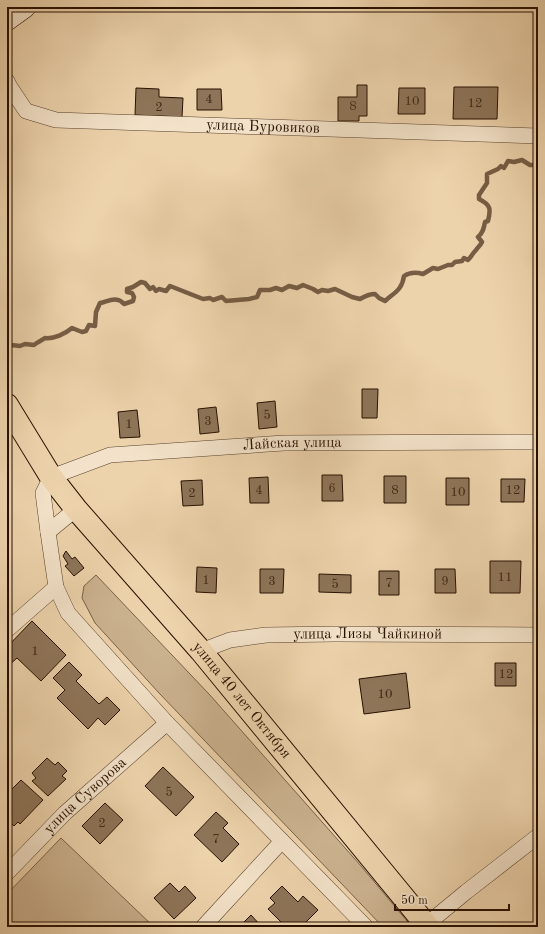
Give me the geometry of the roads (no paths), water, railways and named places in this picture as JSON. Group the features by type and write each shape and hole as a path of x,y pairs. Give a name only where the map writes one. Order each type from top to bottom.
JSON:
{"main road":[{"name":"улица 40 лет Октября","path":"7,405 51,477 76,509 201,652 427,926"}],"street":[{"path":"7,20 26,7"},
{"name":"улица Буровиков","path":"7,81 26,111 56,120 538,136"},
{"name":"Лайская улица","path":"51,477 110,455 284,443 538,442"},
{"path":"51,477 43,493 56,587 68,613 167,723 366,927"},
{"path":"48,532 76,509"},
{"path":"7,630 56,587"},
{"name":"улица Лизы Чайкиной","path":"201,652 230,640 266,635 538,635"},
{"name":"улица Суворова","path":"7,873 65,814 167,723"},
{"path":"427,926 466,892 538,836"},
{"path":"203,927 282,841"}],"waterway":[{"path":"7,341 11,345 34,345 45,338 59,336 72,328 82,332 86,331 89,325 95,326 96,312 100,303 114,299 120,300 124,304 133,301 134,297 132,293 127,292 127,289 141,282 145,283 150,289 153,287 156,291 159,289 166,291 170,286 203,299 210,298 213,300 222,297 226,301 249,299 257,297 260,290 270,290 276,288 282,290 289,286 297,288 303,285 318,292 322,290 328,291 335,289 360,299 367,295 375,294 385,301 400,288 404,276 406,275 413,273 423,274 433,268 438,269 452,265 455,262 462,261 464,258 468,260 482,242 478,237 489,217 490,210 488,205 479,199 479,195 487,183 487,174 501,166 504,168 508,161 514,162 522,160 530,165 535,165 538,159"}]}
